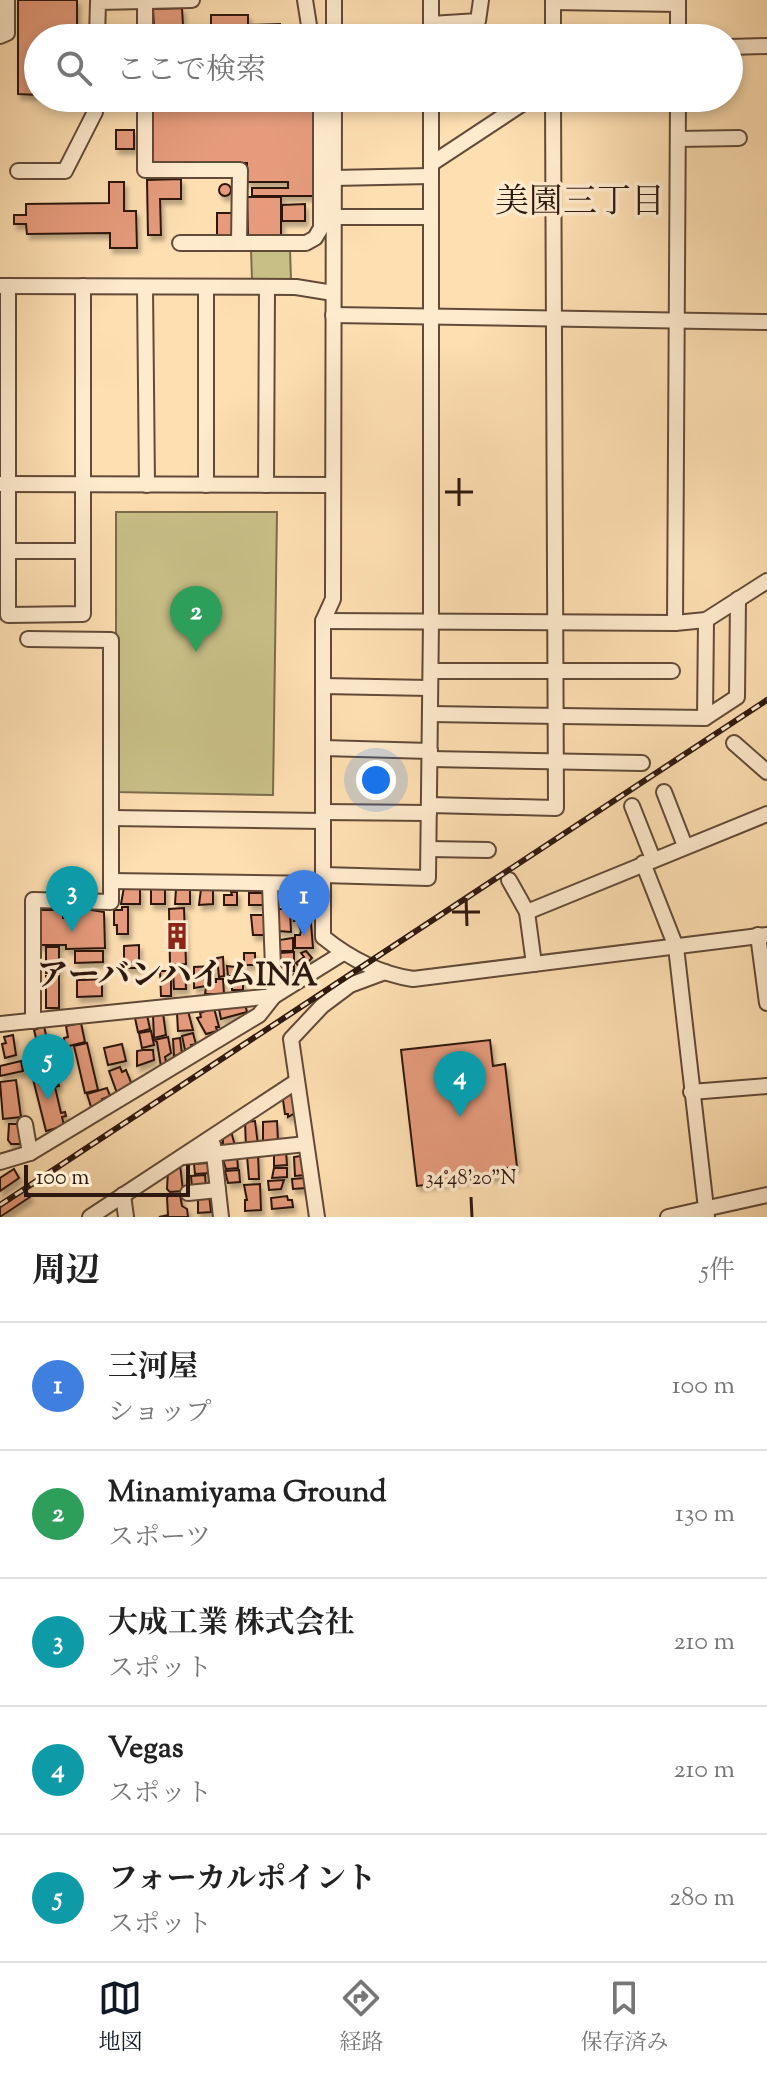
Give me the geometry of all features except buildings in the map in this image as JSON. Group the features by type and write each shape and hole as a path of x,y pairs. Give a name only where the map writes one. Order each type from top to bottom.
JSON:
{"street":[{"path":"0,36 7,33 7,0"},
{"path":"145,0 145,24"},
{"path":"97,24 98,2 192,0"},
{"path":"305,0 309,24"},
{"path":"334,0 334,24"},
{"path":"431,0 431,24"},
{"path":"464,24 478,21 481,0"},
{"path":"553,24 553,1 678,2 678,24"},
{"path":"743,47 767,46"},
{"path":"18,171 65,171 95,112"},
{"path":"145,112 145,170 240,170 239,243"},
{"path":"180,243 306,243 315,238 321,228 325,112"},
{"path":"326,112 333,178 333,599 323,621 323,937 343,953 385,972 413,979 763,935 767,1003"},
{"path":"111,881 270,885 323,879 428,878 431,112"},
{"path":"333,178 431,170 512,112"},
{"path":"111,818 323,817 429,809 556,808 553,112"},
{"path":"675,623 678,112"},
{"path":"678,139 739,138"},
{"path":"333,217 431,217"},
{"path":"83,286 83,614 8,615 4,484 4,286 83,286 145,287 296,287 333,293"},
{"path":"145,287 147,485"},
{"path":"206,287 206,485"},
{"path":"266,485 267,287"},
{"path":"333,315 767,322"},
{"path":"4,484 333,485"},
{"path":"8,551 83,551"},
{"path":"323,621 675,623 706,620 767,581"},
{"path":"430,714 705,718 737,697 738,599"},
{"path":"705,718 706,620"},
{"path":"28,639 111,640 111,902 33,900 33,1021"},
{"path":"431,671 672,671"},
{"path":"323,686 430,688"},
{"path":"734,743 767,772"},
{"path":"323,748 642,763"},
{"path":"664,792 685,846"},
{"path":"632,806 676,947 706,1213"},
{"path":"527,912 767,814"},
{"path":"429,849 488,850"},
{"path":"509,880 527,912 534,964"},
{"path":"270,885 274,996"},
{"path":"0,1162 30,1153 259,1015 274,996 343,953"},
{"path":"317,1217 291,1039 322,1006 350,985 385,972"},
{"path":"0,1024 274,996"},
{"path":"90,1217 297,1081"},
{"path":"691,1092 767,1086"},
{"path":"25,1124 30,1153"},
{"path":"212,1136 221,1217"},
{"path":"180,1158 306,1144"},
{"path":"188,1193 218,1190"},
{"path":"123,1195 126,1217"},
{"path":"668,1217 706,1213 767,1195"}],"shaded area":[{"path":"251,249 290,249 291,280 252,280"},
{"path":"116,512 277,512 273,795 116,792"}],"railway":[{"path":"0,1205 767,700"}],"place":[{"name":"Minamiyama Ground","path":"196,652"},
{"name":"大成工業 株式会社","path":"72,932"},
{"name":"アーバンハイムINA","path":"177,936"},
{"name":"三河屋","path":"304,936"},
{"name":"フォーカルポイント","path":"48,1100"},
{"name":"Vegas","path":"460,1117"}],"district":[{"name":"美園三丁目","path":"580,200"}]}
